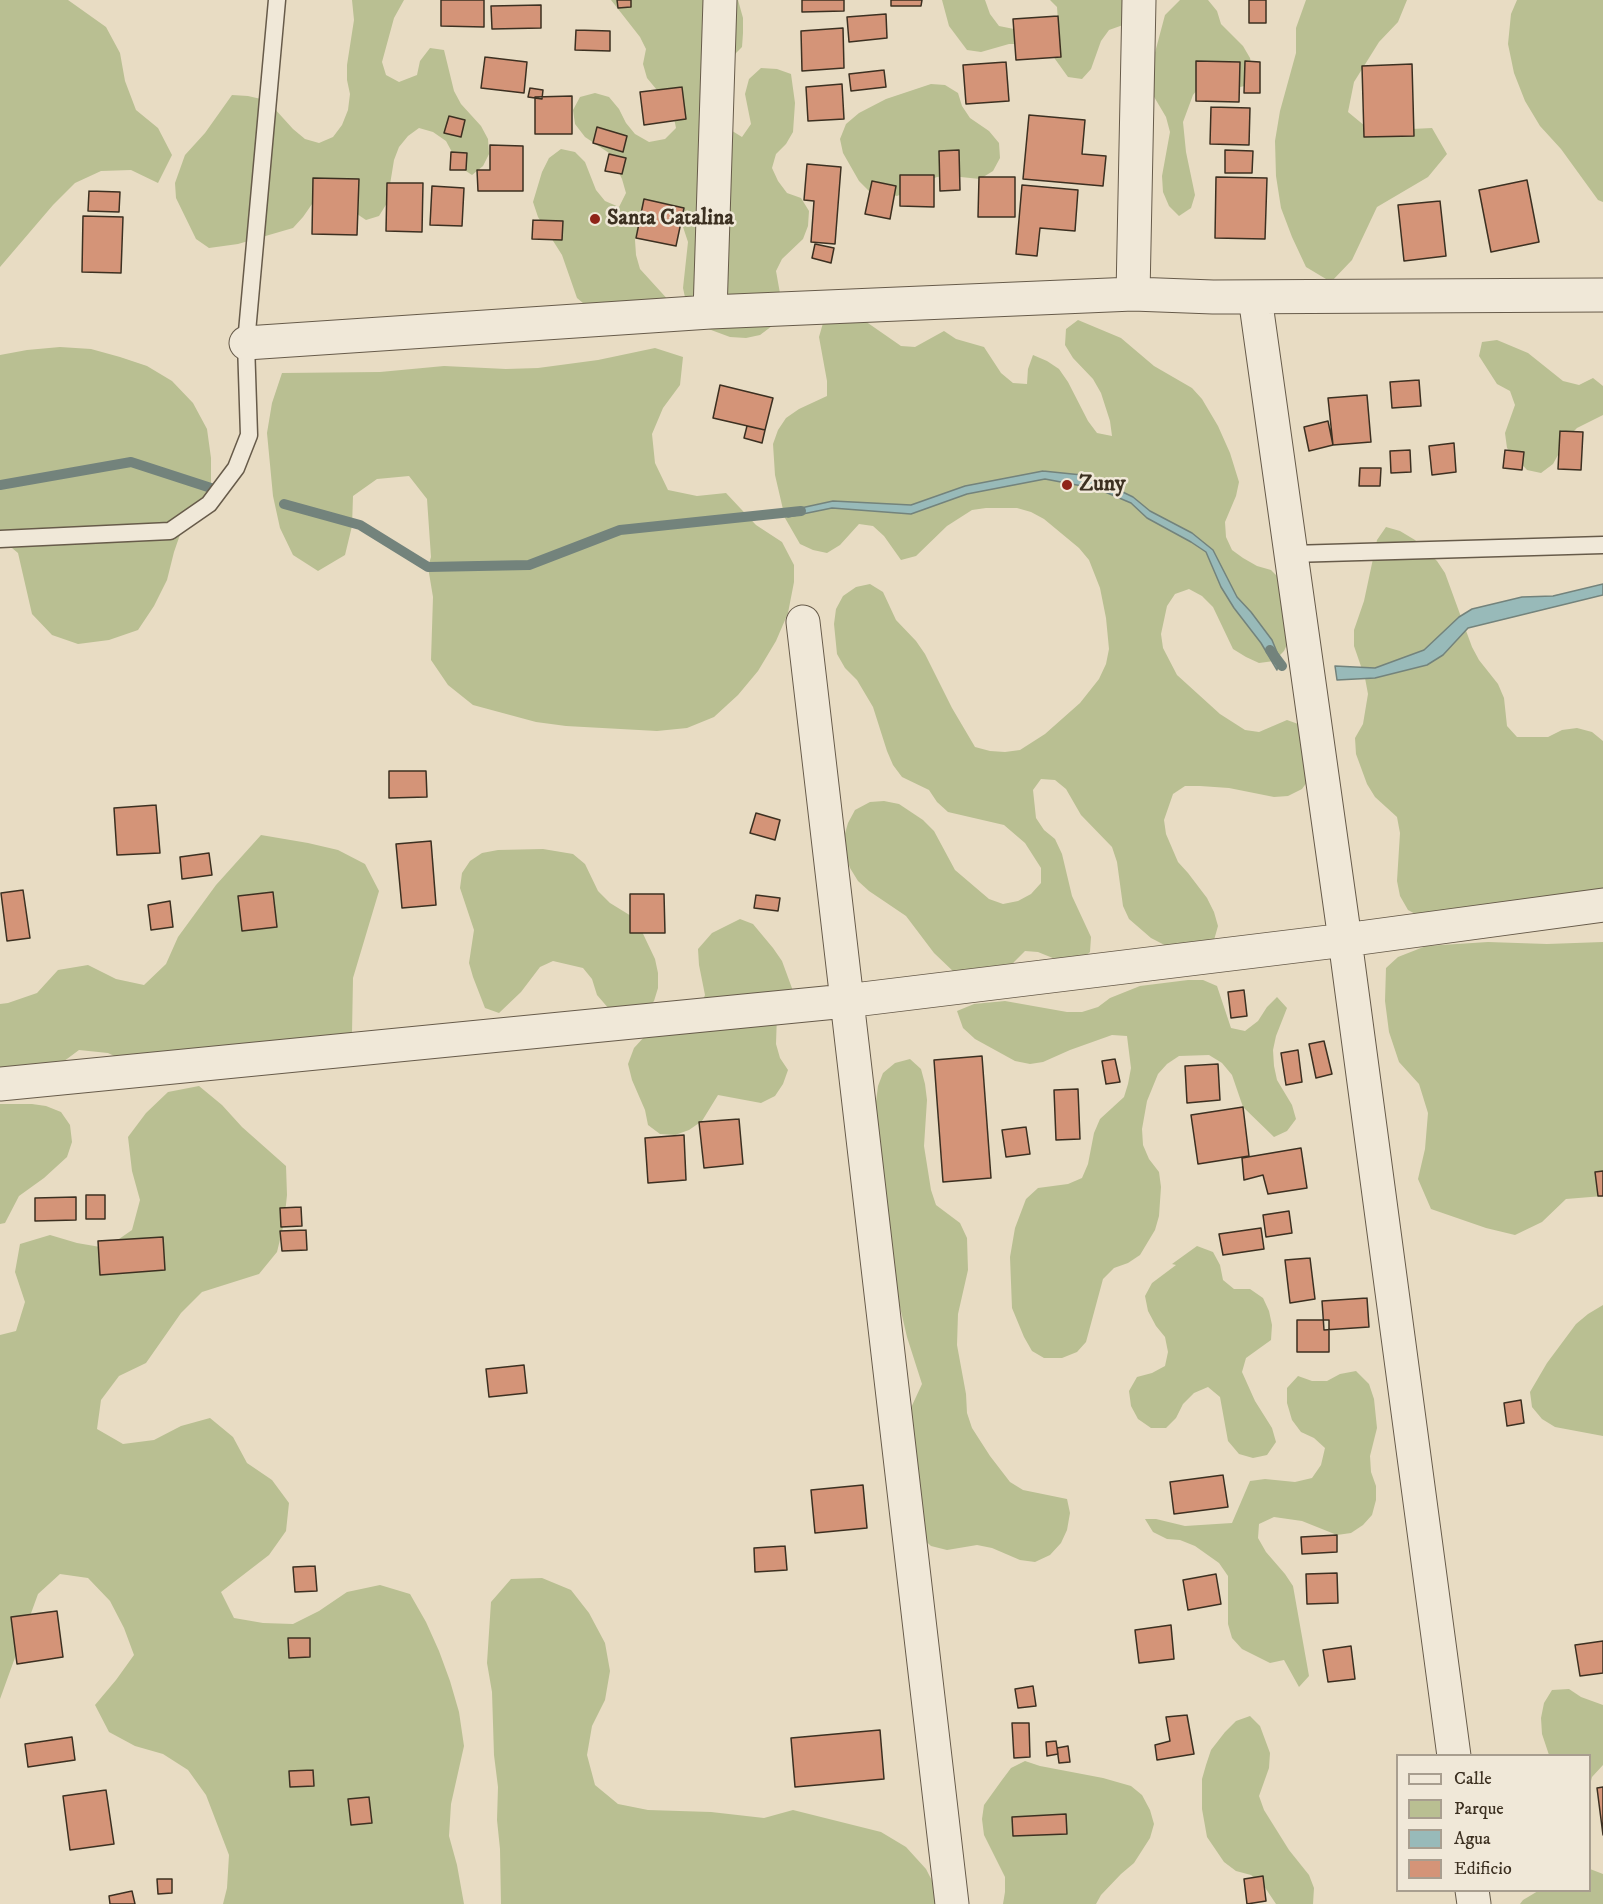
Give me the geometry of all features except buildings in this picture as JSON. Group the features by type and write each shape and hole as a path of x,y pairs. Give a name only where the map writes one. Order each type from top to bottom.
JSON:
{"street":[{"path":"710,312 720,0"},
{"path":"1133,294 1140,0"},
{"path":"246,343 710,312 1133,294 1256,297 1603,295"},
{"path":"1256,297 1454,1754"},
{"path":"803,622 952,1904"},
{"path":"0,1084 846,1001 1345,940 1603,905"}],"lane":[{"path":"0,539 170,531 209,504 236,468 249,435 246,343 277,0"},
{"path":"1291,554 1603,545"}],"green space":[{"path":"0,0 68,0 106,27 120,53 125,81 136,110 158,128 172,155 158,183 131,170 101,171 75,183 0,267"},
{"path":"352,0 404,0 394,18 382,62 386,75 399,82 417,75 420,61 430,48 444,50 454,91 461,104 481,126 488,139 489,154 483,166 472,175 460,167 446,141 433,132 419,128 399,147 394,160 387,203 379,216 366,220 319,194 293,228 238,244 209,248 196,239 176,198 175,183 185,155 205,133 232,95 261,99 273,107 305,139 319,143 333,137 342,125 348,110 350,94 347,65 354,20"},
{"path":"611,0 738,0 743,18 743,33 742,47 731,58 729,129 742,137 751,124 745,94 749,79 761,68 777,69 791,74 795,103 793,132 776,154 772,168 787,193 801,198 809,211 808,226 803,239 782,259 776,271 781,299 778,313 772,326 760,335 746,338 730,337 703,327 686,302 683,288 688,242 683,227 673,216 645,213 638,226 635,240 640,269 671,303 589,308 577,298 562,255 538,217 533,202 542,172 549,158 561,149 575,152 585,162 596,190 605,201 619,207 626,193 609,153 585,137 575,124 573,110 580,97 595,93 609,97 635,134 649,142 665,139 676,128 673,113 647,78 643,64 646,49 640,37"},
{"path":"942,0 985,0 990,14 999,26 1014,29 1058,22 1057,7 1050,0 1143,0 1123,25 1109,30 1101,41 1091,69 1082,79 1068,77 1050,52 1024,44 1009,44 981,52 967,50 949,26"},
{"path":"1180,0 1208,0 1217,11 1221,24 1243,46 1250,58 1253,73 1245,86 1230,89 1201,85 1193,95 1183,122 1186,152 1195,195 1191,208 1179,216 1169,206 1163,192 1162,176 1170,132 1166,117 1150,90 1153,60 1165,15"},
{"path":"1306,0 1407,0 1398,22 1379,42 1354,82 1348,112 1371,131 1432,128 1447,154 1428,177 1377,207 1352,260 1331,282 1306,267 1281,208 1276,176 1275,141 1280,111 1296,53 1296,28"},
{"path":"1517,0 1603,0 1603,202 1598,200 1561,149 1540,126 1525,101 1514,73 1508,44 1511,14"},
{"path":"931,84 945,85 958,93 962,106 970,118 989,131 999,143 1000,158 993,171 980,179 937,177 897,196 869,191 859,181 843,153 840,139 846,124 859,113 886,99"},
{"path":"1078,320 1121,338 1154,366 1192,388 1202,399 1218,426 1239,482 1225,522 1226,537 1232,550 1257,566 1271,570 1281,580 1290,638 1284,651 1274,661 1259,663 1246,657 1233,649 1213,607 1202,596 1189,589 1175,594 1167,606 1161,634 1163,648 1177,675 1220,714 1245,730 1259,732 1287,720 1301,725 1310,778 1302,789 1288,796 1274,797 1229,788 1200,786 1185,786 1173,794 1164,820 1166,834 1178,862 1207,898 1218,926 1214,940 1178,952 1151,938 1129,919 1123,906 1117,862 1112,847 1081,815 1066,789 1055,780 1041,779 1033,790 1036,818 1044,830 1055,839 1062,854 1072,896 1091,937 1090,952 1080,961 1065,963 1038,952 1025,951 1014,962 1008,975 956,974 934,953 906,916 858,881 845,854 844,837 855,810 870,802 884,801 899,804 923,820 934,831 955,870 989,899 1003,904 1018,901 1031,894 1041,883 1041,868 1025,843 1004,825 948,812 929,790 902,777 887,751 873,707 857,680 845,668 837,654 834,624 836,609 843,596 856,587 870,584 883,592 896,620 925,654 975,747 1005,752 1020,750 1045,734 1080,703 1099,679 1106,664 1109,649 1100,588 1089,560 1079,548 1044,519 1017,508 972,510 947,526 916,556 901,560 884,536 873,526 859,524 840,545 827,553 813,550 800,544 785,518 775,475 773,444 786,418 827,396 827,381 819,337 823,323 865,321 901,346 915,347 944,331 956,339 984,347 1001,373 1013,383 1027,384 1028,369 1033,355 1047,361 1059,369 1097,433 1112,436 1101,393 1093,379 1073,358 1065,345 1066,329"},
{"path":"1497,340 1528,353 1563,381 1579,385 1593,378 1603,386 1603,415 1577,428 1568,437 1553,464 1541,473 1527,470 1507,448 1505,433 1515,405 1510,391 1497,384 1479,356 1482,342"},
{"path":"60,347 91,349 120,357 147,366 172,381 193,403 207,429 211,458 211,488 183,526 167,580 138,630 109,640 78,644 52,635 32,614 18,553 0,538 0,355"},
{"path":"655,348 683,357 680,385 663,408 652,434 655,463 668,490 697,496 726,493 756,525 782,542 794,565 794,582 788,613 776,641 758,671 738,695 714,717 687,728 657,731 536,722 473,705 448,685 431,660 433,597 428,567 431,557 427,499 409,476 377,479 353,496 352,526 345,555 318,571 293,555 280,528 273,496 267,433 272,403 282,373 380,372 444,366 538,368 598,360"},
{"path":"1386,527 1400,531 1415,540 1437,561 1445,573 1472,647 1498,684 1504,698 1507,726 1517,737 1548,737 1562,730 1577,728 1592,732 1603,741 1603,917 1421,917 1408,910 1400,896 1397,881 1400,833 1397,817 1375,797 1367,784 1356,754 1355,738 1363,724 1368,694 1354,646 1354,630 1364,601 1377,540"},
{"path":"261,835 338,850 365,864 379,891 353,978 352,1033 133,1065 108,1053 79,1050 32,1085 0,1083 0,1004 37,993 58,970 88,965 116,979 144,985 166,964 178,937 216,885"},
{"path":"543,849 573,854 585,864 598,891 610,903 636,919 655,959 658,973 658,988 654,1001 645,1012 616,1017 597,995 592,979 583,968 553,961 540,967 521,992 499,1013 485,1008 469,963 474,930 460,888 462,873 470,861 482,853 498,850"},
{"path":"740,919 753,924 773,948 782,961 793,991 777,1014 776,1044 780,1058 788,1070 783,1084 775,1096 761,1103 718,1095 702,1121 689,1130 675,1135 660,1134 648,1125 645,1110 628,1064 634,1048 645,1036 699,1010 705,995 698,949 712,933"},
{"path":"1488,942 1547,944 1603,942 1603,1196 1566,1199 1542,1222 1515,1235 1486,1228 1431,1209 1418,1179 1425,1149 1428,1113 1419,1084 1399,1062 1389,1032 1385,1001 1386,968 1398,957 1426,946"},
{"path":"1203,980 1217,986 1231,1028 1245,1031 1258,1021 1277,997 1287,1008 1276,1036 1273,1050 1274,1066 1277,1080 1292,1105 1296,1119 1287,1131 1274,1137 1243,1107 1232,1075 1222,1063 1209,1055 1179,1056 1167,1064 1158,1074 1147,1101 1142,1129 1143,1145 1149,1159 1159,1172 1161,1187 1159,1216 1155,1230 1140,1255 1114,1268 1103,1279 1086,1342 1077,1352 1062,1358 1044,1358 1032,1351 1012,1308 1010,1257 1015,1228 1026,1199 1038,1188 1068,1184 1082,1178 1100,1119 1124,1097 1131,1068 1127,1036 1112,1035 1043,1062 1030,1064 1015,1061 975,1039 963,1028 957,1011 974,1004 1005,1001 1067,1012 1082,1012 1098,1007 1110,998 1140,986"},
{"path":"910,1059 921,1069 925,1084 927,1100 924,1146 931,1190 936,1205 960,1223 967,1238 968,1270 958,1314 957,1345 967,1413 972,1428 1010,1482 1023,1490 1067,1499 1070,1513 1067,1530 1061,1543 1050,1555 1035,1562 1020,1560 992,1548 977,1545 947,1550 931,1546 920,1536 903,1425 922,1384 907,1337 893,1277 873,1125 878,1086 883,1073 895,1063"},
{"path":"199,1086 286,1166 287,1195 284,1223 277,1252 259,1274 202,1292 181,1313 146,1363 119,1376 101,1400 97,1429 123,1444 154,1440 181,1426 210,1418 233,1437 247,1463 272,1480 289,1503 286,1531 269,1555 221,1592 234,1618 263,1623 293,1624 319,1611 347,1592 380,1585 410,1594 439,1651 459,1712 464,1746 451,1804 449,1836 464,1904 223,1904 227,1888 229,1855 206,1795 188,1770 163,1754 135,1746 109,1732 95,1705 134,1655 124,1628 110,1601 88,1578 60,1574 38,1594 0,1699 0,1335 16,1331 25,1302 15,1272 20,1244 50,1235 106,1248 132,1230 140,1200 132,1171 128,1137 146,1113 168,1092"},
{"path":"0,1104 32,1104 61,1112 70,1125 72,1142 67,1157 19,1196 5,1223 0,1224"},
{"path":"1197,1246 1213,1252 1220,1265 1223,1280 1234,1289 1250,1289 1263,1298 1269,1311 1272,1325 1271,1340 1246,1358 1242,1372 1255,1401 1272,1428 1276,1442 1267,1455 1253,1458 1239,1454 1228,1441 1220,1397 1208,1387 1194,1393 1166,1428 1151,1428 1138,1419 1131,1406 1129,1391 1137,1377 1165,1366 1168,1352 1165,1337 1148,1311 1145,1296 1152,1283 1176,1265 1172,1264"},
{"path":"1603,1305 1603,1436 1555,1427 1542,1419 1532,1407 1530,1392 1547,1363 1576,1324"},
{"path":"1356,1371 1369,1384 1374,1399 1377,1428 1370,1456 1371,1472 1376,1486 1376,1500 1372,1515 1351,1533 1337,1535 1302,1521 1274,1517 1259,1524 1258,1538 1293,1586 1309,1676 1299,1687 1284,1660 1270,1663 1242,1649 1232,1638 1228,1624 1228,1576 1219,1563 1195,1546 1180,1540 1167,1539 1153,1532 1145,1519 1156,1519 1185,1526 1232,1523 1250,1481 1265,1479 1295,1482 1312,1478 1321,1465 1325,1448 1314,1438 1301,1432 1292,1420 1287,1403 1287,1388 1298,1376 1312,1381 1327,1381 1340,1374"},
{"path":"542,1578 571,1590 589,1613 605,1643 610,1671 605,1700 592,1726 587,1755 595,1785 618,1804 648,1810 711,1812 764,1818 793,1810 881,1832 906,1847 926,1869 944,1904 501,1904 497,1820 498,1787 494,1755 492,1692 487,1663 491,1602 511,1579"},
{"path":"1569,1689 1581,1697 1603,1705 1603,1765 1591,1781 1591,1754 1549,1754 1542,1734 1541,1718 1544,1703 1552,1690"},
{"path":"1250,1716 1260,1726 1270,1753 1269,1768 1259,1796 1264,1810 1289,1850 1309,1875 1314,1888 1313,1904 1276,1904 1264,1886 1251,1875 1236,1871 1224,1862 1207,1837 1202,1809 1202,1779 1211,1750 1236,1721"},
{"path":"1025,1761 1131,1786 1142,1795 1150,1810 1154,1824 1150,1838 1134,1863 1101,1895 1096,1904 1003,1904 1005,1877 984,1835 982,1819 984,1805 1011,1768"},
{"path":"1591,1869 1603,1874 1603,1904 1520,1904 1536,1892 1591,1892"}],"water":[{"path":"1043,471 1082,475 1096,479 1133,497 1150,511 1192,533 1213,550 1237,597 1272,640 1279,657 1277,670 1261,643 1221,587 1206,552 1147,518 1131,503 1098,489 1045,479 967,494 911,514 832,508 788,517 787,511 833,501 911,505 965,486"},
{"path":"1603,584 1603,595 1468,628 1443,655 1427,665 1375,678 1337,680 1335,666 1375,668 1424,650 1459,617 1472,609 1522,597 1553,596"}],"waterway":[{"path":"0,485 131,462 211,488"},
{"path":"284,504 360,525 428,567 529,565 620,530 801,511"},
{"path":"1270,650 1282,666"}],"place":[{"name":"Santa Catalina","path":"595,219"},
{"name":"Zuny","path":"1067,485"}]}
